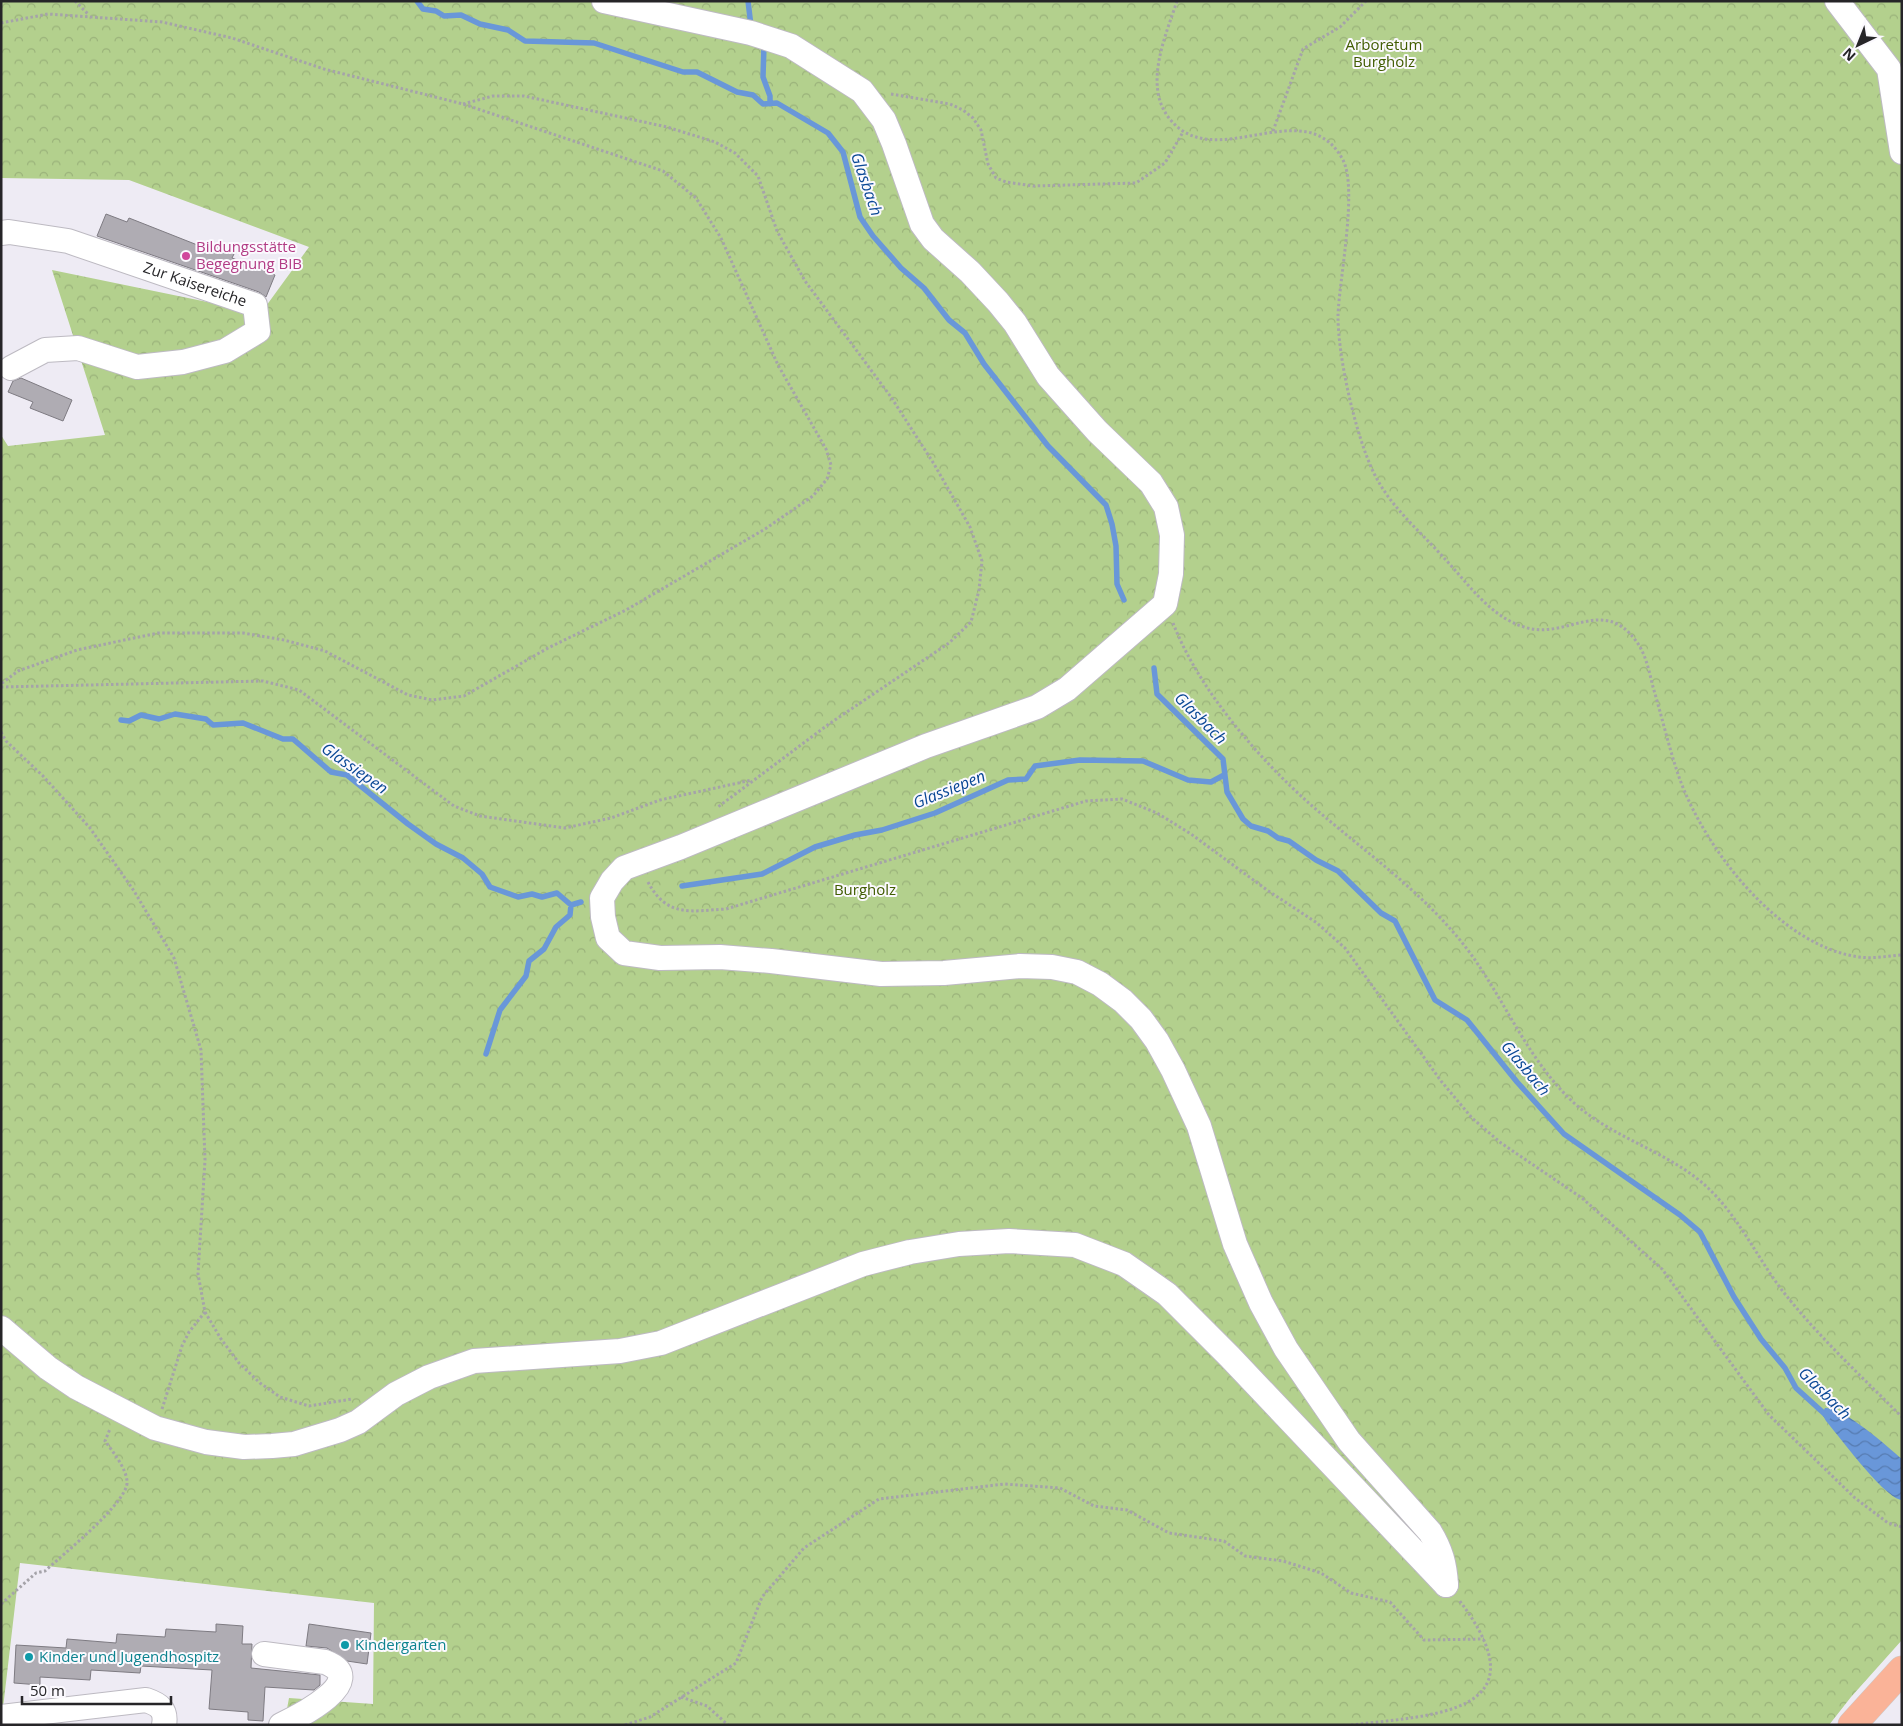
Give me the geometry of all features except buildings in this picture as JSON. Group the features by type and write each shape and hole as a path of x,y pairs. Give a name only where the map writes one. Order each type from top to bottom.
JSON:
{"highway":[{"path":"1852,1725 1902,1670"}],"street":[{"path":"604,1 751,33 791,46 862,91 884,120 922,224 933,239 970,272 998,302 1015,323 1048,376 1097,431 1150,483 1166,507 1172,534 1171,574 1165,604 1067,689 1037,707 926,746 624,868 612,881 602,898 602,917 608,938 624,953 660,958 720,957 881,974 944,973 1020,966 1052,967 1077,972 1100,984 1123,1001 1157,1041 1199,1126 1235,1244 1261,1303 1286,1349 1349,1441 1430,1532 1445,1565 1446,1585"},
{"path":"1837,1 1890,70 1902,152"},
{"name":"Zur Kaisereiche","path":"1,233 9,232 68,241 256,305 258,331 225,351 183,362 137,367 78,348 45,350 11,368"},
{"path":"1,1328 48,1368 76,1387 113,1408 156,1428 206,1442 244,1447 294,1444 358,1422 396,1394 429,1377 474,1361 620,1351 662,1344 863,1264 910,1252 959,1244 1009,1241 1075,1245 1124,1264 1167,1294 1230,1357 1446,1585"},
{"path":"264,1654 325,1662 333,1665 339,1672 340,1680 333,1692 322,1703 282,1725"},
{"path":"1,1717 146,1700 158,1704 163,1710 164,1725"}],"path":[{"path":"75,1 89,15"},
{"path":"1178,1 1164,41 1157,78 1164,111 1183,132 1202,140 1216,140 1273,131 1302,130 1317,135 1338,152 1347,168 1347,221 1338,322 1342,355 1363,448 1383,491 1482,600 1507,620 1535,630 1567,626 1597,619 1609,619 1630,632 1643,652 1679,777 1694,814 1734,875 1773,912 1821,944 1844,954 1860,958 1902,955"},
{"path":"1273,131 1303,49 1340,27 1366,1"},
{"path":"1,23 48,14 89,15 162,22 232,38 324,69 463,104 663,171 696,198 721,238 778,365 826,449 831,465 827,479 813,496 758,534 626,610 548,648 464,696 432,700 408,694 326,651 284,640 243,633 158,633 77,650 18,671 1,684"},
{"path":"862,91 941,102 963,110 973,118 981,130 988,164 996,178 1006,182 1033,186 1136,183 1165,163 1183,132"},
{"path":"463,104 493,96 524,96 667,127 715,142 735,153 758,176 778,230 804,281 891,397 934,464 970,527 982,561 980,590 971,622 949,643 829,724 752,780 716,809"},
{"path":"1165,604 1179,639 1198,673 1230,717 1268,763 1310,804 1415,893 1444,922 1468,951 1517,1030 1557,1085 1583,1110 1604,1126 1686,1170 1708,1188 1735,1219 1770,1272 1803,1316 1902,1417"},
{"path":"1,687 263,681 299,690 454,806 480,816 510,822 565,828 611,818 660,800 752,780"},
{"path":"1,732 6,741 43,776 90,828 134,891 174,958 202,1050 206,1160 198,1274 205,1312 221,1339 239,1363 260,1383 280,1397 309,1406 361,1398"},
{"path":"657,856 647,880 654,893 667,906 688,911 726,909 1086,801 1122,798 1158,813 1317,923 1345,948 1441,1081 1472,1118 1501,1143 1582,1198 1662,1269 1769,1415 1855,1498 1888,1523 1902,1528"},
{"path":"156,1428 182,1346 189,1332 205,1312"},
{"path":"1,1604 36,1573 45,1571 117,1504 127,1488 127,1480 105,1440 106,1433 112,1427"},
{"path":"626,1725 650,1717 736,1663 762,1597 804,1548 879,1499 1004,1484 1060,1488 1094,1506 1127,1510 1169,1533 1199,1539 1224,1541 1245,1556 1284,1561 1321,1573 1350,1593 1390,1602 1424,1640 1484,1638"},
{"path":"1351,1725 1445,1713 1472,1700 1485,1685 1490,1672 1489,1655 1484,1638 1472,1618 1446,1585"},
{"path":"681,1697 707,1706 728,1725"}],"green space":[{"name":"Burgholz","path":"1,1 1902,1 1902,1640 1851,1697 1829,1725 284,1725 289,1698 373,1704 374,1603 20,1563 1,1725 1,435 8,446 105,435 52,270 261,313 309,247 129,180 1,178"}],"water":[{"path":"1825,1408 1833,1409 1853,1420 1902,1459 1902,1500 1894,1497 1862,1466 1826,1421 1822,1414"}],"waterway":[{"name":"Glasbach","path":"417,1 423,9 436,11 444,16 461,15 480,24 508,30 525,41 594,43 683,72 697,72 737,92 753,95 763,104 777,103 828,133 843,152 860,217 873,236 901,268 924,288 949,320 965,333 984,364 1048,446 1106,505 1116,546 1117,584 1124,600"},
{"path":"748,1 751,26"},
{"path":"764,45 763,77 770,96 770,104"},
{"name":"Glasbach","path":"1154,668 1157,694 1223,759 1227,792 1243,819 1251,826 1268,831 1278,838 1289,841 1316,860 1338,871 1381,913 1395,921 1435,1000 1467,1020 1517,1082 1564,1134 1680,1215 1700,1232 1734,1297 1761,1339 1785,1368 1796,1388 1828,1417"},
{"name":"Glassiepen","path":"121,720 129,721 141,715 159,719 175,714 206,719 213,725 243,723 283,739 293,739 331,772 347,775 408,824 436,844 463,858 482,874 490,887 518,897 532,894 542,897 557,893 571,905 581,902"},
{"name":"Glassiepen","path":"682,886 762,874 815,847 855,835 882,830 935,813 1008,780 1026,779 1035,766 1080,760 1143,761 1188,780 1211,782 1224,775"},
{"path":"486,1054 500,1010 526,976 529,961 544,949 556,927 570,915 571,905"}],"place":[{"name":"Bildungsstätte Begegnung BIB","path":"186,256"},
{"name":"Kindergarten","path":"345,1645"},
{"name":"Kinder und Jugendhospitz","path":"29,1657"}],"park label":[{"name":"Arboretum Burgholz","path":"1384,54"}]}
